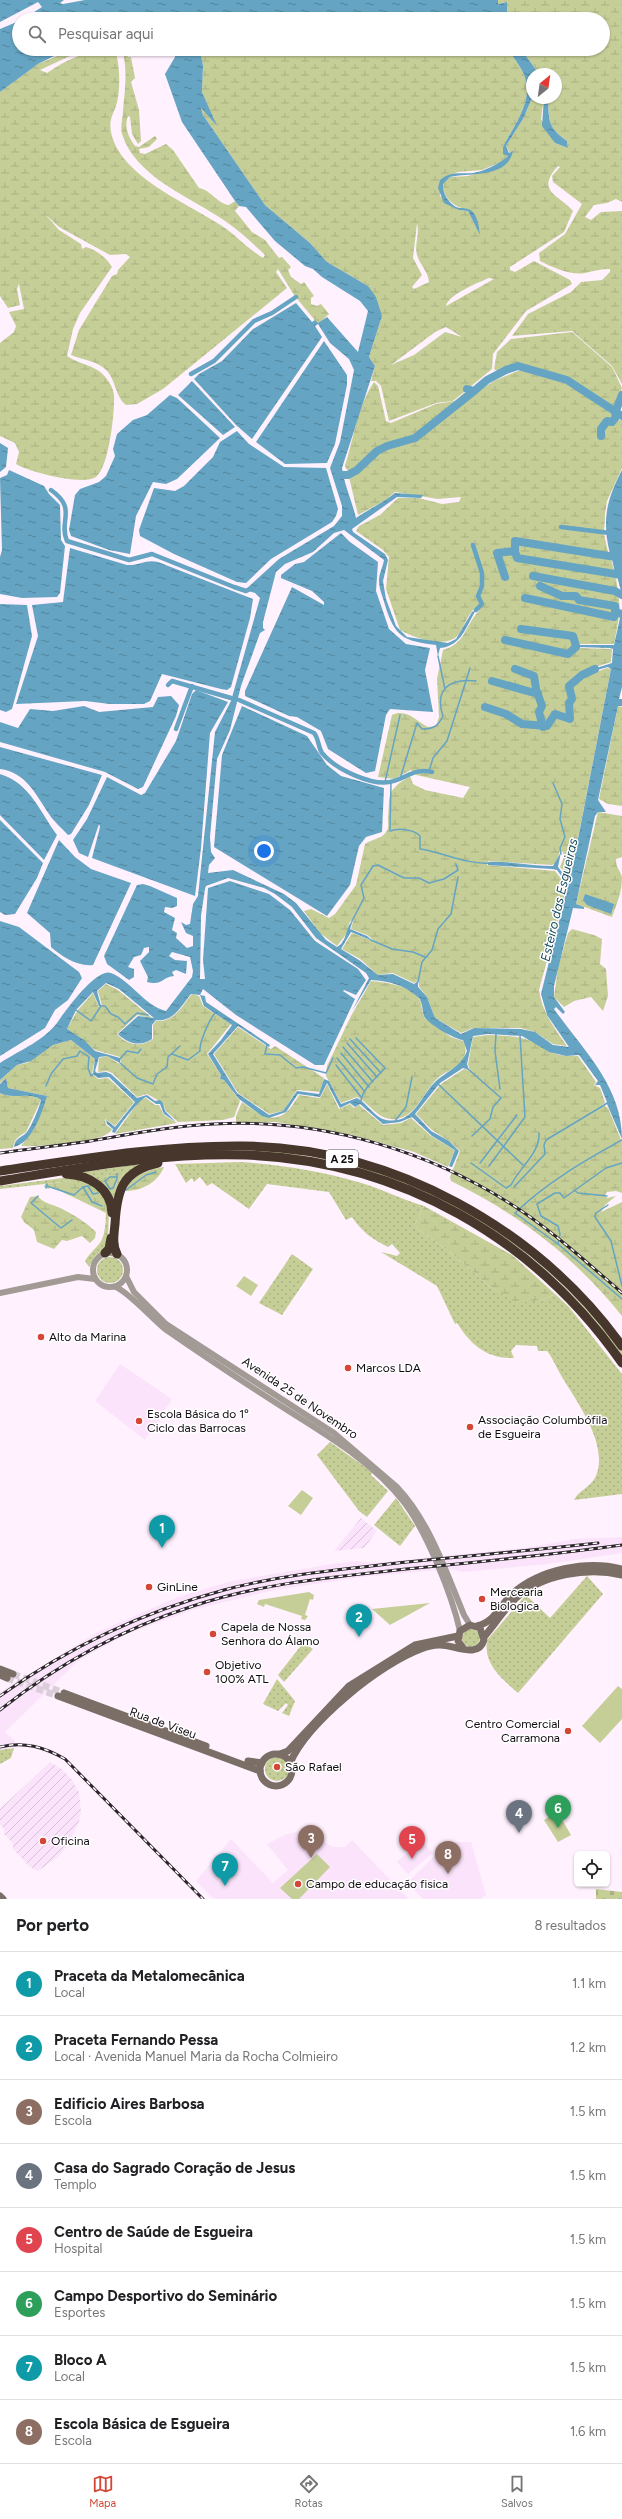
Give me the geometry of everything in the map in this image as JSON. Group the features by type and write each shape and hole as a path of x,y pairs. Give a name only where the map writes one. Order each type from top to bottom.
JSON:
{"highway":[{"name":"A 25","path":"0,1171 104,1155 210,1146 245,1146 284,1149 320,1154 360,1163 397,1175 438,1192 474,1211 512,1237 548,1266 583,1299 622,1346"},
{"name":"A 25","path":"0,1181 114,1163 176,1157 245,1155 320,1163 394,1183 433,1200 469,1219 507,1243 543,1272 576,1304 622,1363"},
{"path":"117,1254 114,1244 117,1200 121,1187 137,1170 176,1157"},
{"path":"47,1174 82,1176 96,1182 106,1194 110,1201 112,1218 110,1244 105,1253"}],"main road":[{"path":"311,1729 349,1686 381,1665 424,1641 449,1639 474,1625 491,1620 506,1600 521,1587 546,1575 565,1569 609,1566 622,1569"},
{"path":"260,1771 262,1763 270,1755 288,1751 353,1690 421,1649 439,1644 471,1651 480,1648 484,1637 514,1600 527,1590 547,1581 573,1574 608,1572 622,1575"},
{"path":"474,1625 484,1637"},
{"path":"459,1633 459,1644 464,1649"},
{"path":"0,1670 7,1676"},
{"name":"Rua de Viseu","path":"262,1763 244,1760 61,1694 260,1771 267,1782 280,1785 290,1776 290,1763 311,1729"},
{"path":"280,1754 290,1763"},
{"path":"0,1896 3,1899"}],"street":[{"path":"0,1293 78,1277 95,1279 102,1285 116,1287 126,1276 126,1264 117,1254 105,1253 97,1258 92,1268 78,1277"},
{"path":"92,1268 95,1279"},
{"name":"Avenida 25 de Novembro","path":"126,1276 134,1292 166,1324 334,1433 396,1489"},
{"name":"Avenida 25 de Novembro","path":"116,1287 126,1291 143,1310 170,1333 345,1447 406,1497 424,1525 459,1611 459,1633"},
{"name":"Avenida 25 de Novembro","path":"459,1611 474,1625"}],"shaded area":[{"name":"Escola Básica do 1º Ciclo das Barrocas","path":"120,1364 172,1399 145,1440 95,1401"},
{"path":"361,1518 377,1531 364,1548 334,1551"},
{"path":"622,1537 622,1553 548,1564 463,1572 449,1569 362,1577 275,1590 195,1609 127,1634 78,1661 5,1732 15,1741 15,1747 0,1750 0,1692 98,1632 178,1597 232,1581 332,1564 356,1561 374,1563 532,1547 574,1539"},
{"path":"50,1762 63,1770 72,1780 79,1792 81,1811 79,1822 67,1846 59,1856 38,1871 30,1867 13,1849 13,1844 4,1834 4,1829 0,1824 0,1809"},
{"path":"304,1830 333,1847 345,1847 352,1840 409,1899 214,1899 196,1881 231,1839 273,1883 288,1870 267,1844 287,1834"},
{"path":"421,1840 433,1853 410,1872 409,1875 397,1862"},
{"path":"449,1842 471,1842 486,1895 480,1899 423,1899 407,1883"}],"green space":[{"path":"498,0 622,0 622,202 616,199 607,203 594,205 585,217 591,220 601,212 622,211 622,384 612,366 572,331 512,336 528,314 571,292 581,282 602,280 610,272 610,269 607,269 580,274 562,270 540,261 539,253 565,234 582,204 553,182 552,176 560,167 558,166 551,175 549,188 552,193 573,211 564,232 510,267 510,270 515,272 534,261 570,280 572,284 526,311 493,354 492,369 453,401 436,403 389,421 381,386 376,381 371,381 375,366 369,357 382,316 368,286 327,262 310,243 265,205 203,115 201,107 216,125 202,92 203,66 201,56 512,56 526,81 526,98 520,116 503,147 508,156 501,162 482,170 458,172 440,180 440,196 459,210 468,211 479,232 473,212 452,203 445,195 443,183 450,177 468,176 506,163 512,151 510,153 506,146 523,119 529,104 543,104 541,119 555,143 568,148 567,141 552,127 549,118 548,104 562,104 562,68 535,68 526,56 610,56 610,12 507,12 506,2 498,4","holes":["417,223 418,231 416,251 429,282 414,289 412,287 422,275 413,258","489,278 494,279 446,306 448,302 458,293","446,327 462,337 445,332 414,355 391,365 435,332"]},
{"path":"57,56 70,56 40,70 47,73 63,63 79,56 117,56 119,70 118,99 111,119 110,128 117,148 127,162 157,187 222,226 252,251 263,258 265,255 236,229 152,175 139,163 129,149 121,131 121,125 126,80 124,56 131,57 135,78 131,82 139,110 141,141 138,144 132,134 130,117 128,116 126,124 130,139 135,146 139,147 155,136 157,139 149,147 139,149 140,153 145,154 166,144 173,150 199,188 207,191 225,204 229,205 235,201 239,206 235,211 252,232 265,240 279,258 282,257 291,267 288,270 291,277 301,284 304,282 314,296 311,298 311,304 317,306 321,304 329,314 318,324 294,295 278,269 276,272 287,288 163,389 137,404 126,405 120,398 111,376 104,368 96,363 71,355 79,330 112,276 117,274 118,270 130,257 126,254 110,255 59,227 45,214 59,230 81,244 82,249 86,247 97,252 107,260 112,267 80,313 73,329 67,356 98,370 110,384 114,395 112,425 108,451 101,472 96,477 89,479 80,480 56,477 32,471 16,464 19,452 15,443 0,436 0,343 14,332 16,326 9,312 24,309 19,284 17,289 20,305 8,308 0,296 0,92 38,64"},
{"path":"572,332 612,367 622,388 615,410 564,377 520,365 498,372 494,369 497,352 511,339"},
{"path":"523,369 570,385 613,415 613,418 603,422 606,426 622,419 622,468 607,501 604,534 608,552 604,553 605,557 611,559 614,570 610,572 610,575 616,577 620,609 613,612 619,617 614,644 579,644 574,634 571,634 574,643 573,647 565,650 565,654 570,655 579,648 612,649 611,662 586,670 585,675 607,668 611,669 571,874 568,877 560,867 564,857 563,852 560,851 556,863 552,865 488,861 487,865 555,871 567,886 539,990 546,1013 567,1046 553,1044 535,1032 521,1028 473,1028 461,1033 435,1018 427,997 419,987 419,980 414,983 393,973 378,975 360,959 342,949 352,933 376,942 367,935 351,929 354,918 349,923 348,932 337,946 320,933 304,911 311,909 329,918 335,914 356,885 365,844 382,836 387,831 391,794 393,789 402,781 410,776 413,784 425,790 463,798 470,787 416,775 411,770 394,779 378,777 392,715 397,713 407,714 428,727 436,726 439,717 437,679 443,650 451,647 461,639 470,622 479,611 477,608 473,610 459,634 454,639 447,641 430,641 400,630 386,589 389,557 383,550 356,531 359,526 380,515 398,498 419,498 442,504 459,502 461,497 438,499 395,492 386,500 358,515 349,477 358,472 382,450 419,438 442,416 464,403 481,389 496,380"},
{"path":"374,382 378,386 386,421 391,423 436,404 455,401 464,393 469,392 470,395 437,416 421,433 411,438 382,446 353,471 347,470 345,466 360,412 368,392"},
{"path":"618,706 622,707 622,806 608,804 599,799"},
{"path":"598,812 622,816 622,857 616,859 616,862 622,877 622,883 619,898 612,917 576,904"},
{"path":"572,929 594,935 602,939 600,964 606,969 608,996 603,1011 591,997 574,1001 564,1007 554,997 558,968 568,933"},
{"path":"371,981 384,982 399,986 413,993 418,997 421,1003 425,1018 451,1037 463,1041 466,1051 460,1064 439,1077 415,1108 403,1117 396,1119 384,1118 357,1097 341,1103 326,1076 327,1066 351,1016"},
{"path":"106,984 118,990 152,1018 137,1015 117,1034 125,1041 130,1043 144,1044 153,1039 153,1025 156,1021 163,1021 173,1016 192,994 199,996 203,1006 231,1024 207,1054 221,1075 220,1079 224,1080 240,1101 234,1117 223,1120 178,1122 166,1111 163,1103 147,1094 137,1097 112,1073 107,1071 98,1072 99,1058 107,1056 121,1065 120,1057 95,1050 67,1029 77,1011 93,993 99,1007 102,1006 98,991"},
{"path":"238,1027 271,1049 275,1046 324,1078 320,1092 297,1090 283,1111 269,1114 238,1093 214,1054"},
{"path":"488,1035 521,1038 560,1055 578,1056 596,1082 594,1085 600,1088 605,1102 603,1105 608,1108 622,1142 622,1193 616,1191 607,1192 605,1195 607,1198 616,1196 605,1205 601,1212 622,1202 622,1316 585,1275 544,1239 499,1207 451,1181 450,1177 460,1151 449,1141 432,1130 416,1114 441,1084 464,1069 470,1071 468,1064 473,1037"},
{"path":"71,1040 95,1059 92,1074 98,1079 108,1078 134,1102 115,1126 105,1119 106,1125 112,1129 108,1134 98,1138 71,1143 21,1146 34,1129 47,1096 8,1088 6,1078 0,1083 0,1080 17,1065 27,1063 53,1045"},
{"path":"327,1084 339,1109 350,1104 354,1108 359,1105 383,1125 401,1123 411,1118 431,1136 455,1150 448,1167 414,1152 352,1135 276,1122 236,1122 236,1116 242,1102 267,1117 274,1118 286,1112 299,1095 320,1098"},
{"path":"0,1093 10,1096 31,1096 41,1100 26,1132 17,1138 14,1142 13,1148 0,1149"},
{"path":"146,1098 155,1105 159,1105 164,1115 177,1123 115,1134 140,1100"},
{"path":"266,1150 358,1166 408,1183 444,1199 511,1241 541,1266 597,1321 622,1351 622,1357 586,1311 526,1255 468,1215 412,1187 296,1156 103,1160"},
{"path":"241,1162 300,1169 344,1178 366,1184 424,1206 414,1226 451,1253 490,1287 517,1302 543,1300 555,1294 569,1307 622,1374 622,1494 574,1500 594,1480 596,1476 599,1464 598,1451 590,1424 547,1351 538,1351 537,1346 516,1345 511,1351 514,1358 504,1358 488,1353 474,1344 457,1323 455,1324 437,1286 381,1252 397,1256 400,1253 392,1244 388,1247 372,1238 359,1227 352,1217 346,1220 329,1192 267,1184 249,1209 212,1183 207,1186 200,1177 194,1182 192,1178 186,1183 175,1164"},
{"path":"141,1164 114,1202 82,1172","holes":["116,1173 125,1173 115,1185 113,1195 103,1182 103,1177"]},
{"path":"164,1167 158,1177 149,1185 132,1191 126,1191 128,1185 136,1177 147,1171"},
{"path":"116,1173 125,1173 115,1185 113,1196 99,1178"},
{"path":"71,1177 83,1179 101,1192 109,1210 108,1241 104,1250 95,1256 89,1267 85,1261 103,1237 106,1208 71,1181 0,1189 0,1186"},
{"path":"71,1181 83,1184 95,1190 103,1200 106,1213 52,1187 48,1189 44,1187 45,1184"},
{"path":"38,1196 49,1204 66,1211 84,1222 96,1232 95,1238 90,1243 82,1236 67,1241 62,1240 54,1249 37,1242 34,1230 24,1222 21,1217 30,1197"},
{"path":"424,1206 512,1255 555,1294 543,1300 517,1303 490,1287 451,1253 414,1226"},
{"path":"292,1254 313,1269 282,1315 259,1303"},
{"path":"110,1257 119,1261 123,1270 119,1279 110,1283 101,1279 97,1270 101,1261"},
{"path":"244,1276 258,1285 251,1296 236,1286"},
{"path":"330,1442 372,1472 371,1475 388,1491 367,1517 359,1511 317,1455"},
{"path":"302,1490 313,1498 301,1515 288,1506"},
{"path":"396,1498 415,1526 400,1546 374,1525"},
{"path":"587,1576 603,1594 518,1693 500,1676 490,1663 487,1655 488,1639 526,1595 550,1618"},
{"path":"309,1592 314,1595 313,1600 310,1599 305,1615 308,1616 305,1620 301,1619 302,1616 265,1604 264,1607 257,1604 259,1600"},
{"path":"430,1603 390,1625 372,1609"},
{"path":"467,1629 475,1629 480,1634 478,1645 475,1647 467,1647 462,1642 462,1634"},
{"path":"303,1643 313,1649 284,1682 278,1675"},
{"path":"277,1679 295,1701 289,1716 282,1713 288,1705 286,1703 278,1711 263,1704"},
{"path":"618,1686 622,1689 622,1719 600,1743 582,1726"},
{"path":"14,1748 11,1758 0,1764 0,1750"},
{"path":"272,1757 282,1757 289,1764 289,1774 282,1781 272,1781 265,1774 265,1764"},
{"path":"557,1811 571,1835 558,1842 544,1820"},
{"name":"Campo de educação fisica","path":"317,1854 330,1867 299,1899 292,1899 280,1888"},
{"path":"596,1889 622,1892 622,1899 596,1899"}],"water":[{"path":"0,0 64,0 60,3 63,4 85,0 498,0 498,4 507,2 507,12 34,12 42,7 38,2 19,12 12,12 12,16 0,22"},
{"path":"12,24 12,56 54,56 38,64 0,92 0,29"},
{"path":"175,56 201,56 203,66 202,92 217,126 201,108 203,115 265,205 310,243 327,262 368,286 376,297 382,316 369,357 375,366 342,468 344,480 356,518 395,493 423,495 421,498 397,497 352,529 353,532 385,554 388,560 383,581 386,599 396,626 407,637 448,643 456,639 472,612 476,610 466,629 458,639 454,643 440,648 438,656 436,645 416,642 402,636 397,631 389,616 380,587 379,578 384,560 344,530 334,533 313,552 285,564 276,572 263,622 263,628 265,630 260,633 241,686 230,730 217,759 210,837 211,852 215,858 209,865 208,873 233,870 284,894 296,903 326,940 337,947 345,938 350,923 353,920 350,929 367,936 373,941 351,932 341,949 359,960 378,975 393,974 414,984 418,981 418,987 427,997 435,1018 461,1034 474,1028 521,1029 535,1032 553,1045 569,1047 547,1015 541,994 568,885 557,870 488,865 488,862 553,866 561,852 558,867 567,879 571,875 611,669 608,667 586,673 587,671 612,663 613,649 578,647 568,654 566,651 572,649 575,645 572,634 576,637 577,645 614,645 620,618 615,612 622,612 622,687 619,699 622,699 622,706 618,706 598,800 606,812 598,812 595,816 576,904 584,907 584,909 573,908 554,986 554,997 565,1012 563,1014 556,1007 554,1009 588,1054 608,1085 620,1120 622,1139 607,1104 604,1104 607,1102 600,1085 595,1085 598,1081 579,1055 566,1056 549,1052 522,1036 488,1034 473,1036 467,1064 469,1070 463,1068 440,1083 415,1114 431,1131 449,1141 459,1151 452,1167 449,1166 455,1150 432,1136 412,1117 400,1122 383,1124 360,1104 355,1107 350,1103 340,1108 327,1083 320,1097 298,1094 286,1112 269,1118 262,1116 239,1099 224,1080 220,1079 221,1075 208,1054 232,1025 204,1006 200,995 191,994 172,1016 162,1020 156,1020 152,1025 152,1039 139,1044 130,1042 118,1034 138,1016 154,1018 119,989 106,983 97,991 101,1006 99,1006 93,992 76,1010 67,1029 84,1040 95,1051 120,1058 120,1063 107,1056 99,1057 95,1071 97,1073 106,1072 111,1074 137,1098 147,1095 155,1101 160,1100 163,1103 165,1111 176,1122 164,1114 160,1104 156,1104 146,1097 134,1108 115,1133 112,1132 113,1129 107,1124 106,1120 115,1127 135,1102 109,1077 98,1078 93,1074 95,1059 71,1040 53,1045 31,1061 17,1065 0,1080 0,1063 40,1039 54,1027 82,990 98,976 105,973 111,973 118,976 144,999 166,1011 192,977 193,971 190,957 172,952 169,956 175,960 187,961 186,974 176,970 172,972 174,976 156,983 147,982 148,977 140,961 149,952 149,947 144,948 141,955 134,957 128,967 134,969 134,977 129,980 107,964 104,956 137,885 143,884 177,898 177,906 172,908 165,907 164,912 175,918 172,930 177,933 176,938 187,948 193,946 193,936 186,933 181,922 186,925 190,924 193,904 198,896 215,732 231,701 260,598 255,593 245,590 279,559 334,526 342,516 342,506 330,468 340,442 354,370 349,359 330,343 318,324 315,326 322,337 252,439 236,425 194,379 199,374 222,361 253,329 296,303 312,322 315,320 318,323 327,317 358,352 368,311 360,301 322,277 313,269 305,266 275,241 246,207 239,206 182,122 165,74","holes":["228,878 264,888 275,894 292,907 316,938 366,973 369,978 352,1011 371,980 396,984 419,998 426,1019 442,1031 463,1040 467,1051 461,1061 435,1082 415,1108 403,1118 395,1120 382,1119 357,1098 341,1104 329,1081 324,1079 319,1094 297,1091 283,1111 269,1115 237,1093 213,1054 238,1026 269,1047 270,1045 206,1002 205,996 200,995 203,989 236,1015 315,1065 324,1065 355,999 343,991 344,990 356,995 366,980 358,969 315,941 290,910 269,894 230,881 208,888 203,960 205,979 200,979 201,916 205,889 206,886"]},
{"path":"512,56 526,56 535,68 526,68 526,81"},
{"path":"526,98 526,104 529,104 523,119 506,146 509,153 513,151 509,160 503,166 487,173 450,177 443,184 446,197 450,202 456,207 468,209 474,213 478,222 480,235 468,211 459,210 444,203 438,188 440,180 448,175 482,171 508,156 503,154 503,147 524,107"},
{"path":"544,104 548,104 549,118 552,127 567,141 568,148 555,143 542,126"},
{"path":"324,341 347,375 347,385 335,444 327,463 285,464 256,442"},
{"path":"192,381 235,427 223,435 178,395"},
{"path":"170,395 177,398 220,438 177,479 166,484 153,482 136,516 130,554 109,550 71,536 69,530 75,495 80,489 99,482 106,476 115,456 113,449 117,434 133,420 147,415"},
{"path":"237,431 249,444 284,467 326,468 338,509 332,522 271,559 246,583 237,582 174,554 140,536 139,530 154,488 175,491 184,486 213,457 220,442"},
{"path":"0,443 8,448 6,467 0,472"},
{"path":"9,470 44,486 49,494 60,505 61,540 65,546 60,593 57,597 22,598 0,594 0,557 2,550 0,478 7,475"},
{"path":"622,470 622,595 617,576 610,574 615,573 612,559 605,555 610,554 606,531 609,501"},
{"path":"341,533 350,542 378,562 376,591 389,629 406,644 430,648 425,670 433,712 390,709 386,715 375,771 366,773 328,749 321,731 297,717 289,716 245,696 245,691 292,587 324,605 324,602 312,591 281,578 281,575 295,564 304,562"},
{"path":"70,548 127,565 135,565 150,561 158,562 253,599 250,618 231,687 227,690 221,689 162,674 150,701 144,704 110,704 85,701 16,704 38,636 32,605 63,602"},
{"path":"0,604 27,605 32,636 12,709 6,712 0,710"},
{"path":"196,690 228,702 210,733 201,848 195,896 92,858 100,827 99,824 88,857 79,853 73,840 87,819 107,777 141,795 145,793 176,741 192,694"},
{"path":"171,696 179,705 176,716 143,787 138,789 105,772 0,742 0,722 18,728 30,709 53,711 84,706 99,712 153,707 158,697"},
{"path":"242,706 307,736 327,765 341,776 384,788 382,832 366,837 359,846 350,885 327,916 214,847 222,755"},
{"path":"0,747 102,775 89,805 71,834 68,835 53,820 35,792 24,780 9,771 0,769"},
{"path":"0,774 10,778 27,791 57,835 44,860 0,815"},
{"path":"0,820 43,863 37,878 15,914 5,915 0,912"},
{"path":"59,840 75,857 91,869 131,883 93,965 76,963 51,947 50,933 27,913"},
{"path":"585,894 614,904 611,914 587,905 583,900"},
{"path":"0,921 19,927 79,972 82,978 68,1000 55,1010 45,1028 0,1056"},
{"path":"6,1078 8,1088 47,1096 39,1119 31,1134 26,1140 14,1147 17,1140 26,1133 30,1127 41,1100 32,1096 10,1096 0,1093 0,1084"}],"waterway":[{"path":"191,374 214,361 254,321 272,313 296,297"},
{"path":"467,389 474,391 487,380 506,370 518,366 567,380 622,416"},
{"path":"338,475 348,475 357,470 377,451 387,446 415,438 474,391"},
{"path":"601,436 601,429 607,421 612,422 616,417 615,413 622,395"},
{"path":"51,490 64,503 66,509 64,527 67,541 129,560 152,554 234,587 246,591 250,589"},
{"path":"561,527 610,533"},
{"path":"515,551 515,541 622,558"},
{"path":"473,545 482,573 482,586 478,596 482,604 476,610"},
{"path":"505,577 497,553 515,551 517,558 622,575"},
{"path":"533,576 615,591 622,595"},
{"path":"540,586 562,596 576,596 579,600 615,606 615,612 622,614"},
{"path":"525,598 614,617 615,612"},
{"path":"521,629 573,636 576,646"},
{"path":"505,640 568,654 576,647"},
{"path":"438,656 445,689"},
{"path":"429,771 433,758 447,741 470,668"},
{"path":"515,669 534,676 536,689 542,706 539,712 543,727"},
{"path":"485,707 506,714 522,724 547,726 555,714 570,719 569,703 572,699 569,686 582,675 595,669"},
{"path":"168,685 172,681 231,698"},
{"path":"400,779 417,723 422,729 435,726 443,716 441,699 446,687 459,681 476,681"},
{"path":"492,681 538,694"},
{"path":"176,729 192,686"},
{"path":"239,700 314,733 322,753 336,765 355,776 376,782 386,782 394,781 421,771 432,772"},
{"path":"385,782 400,715"},
{"path":"391,782 390,831 406,830 414,832 420,836 420,849 472,862 489,863"},
{"name":"Esteiro das Esgueiras","path":"553,783 562,804 560,819 565,837 560,848 561,854"},
{"path":"352,921 364,898 361,885 373,866 378,865 404,878 419,878 429,883 444,879 458,870 456,864"},
{"path":"418,982 422,962 432,950 438,929 451,914 458,877"},
{"path":"371,940 392,949 413,952 425,957"},
{"path":"76,1010 91,1021 101,1006 105,1006 111,1014 118,1017 125,1024 137,1013 148,1015"},
{"path":"172,1054 188,1060 200,1051 205,1032 215,1013"},
{"path":"496,1034 495,1051 500,1089"},
{"path":"489,1166 525,1117 520,1036"},
{"path":"356,1038 385,1068 364,1092 361,1101"},
{"path":"350,1039 381,1073"},
{"path":"347,1043 377,1077"},
{"path":"267,1045 265,1054 280,1055 296,1068 303,1067 326,1073 333,1058"},
{"path":"120,1063 137,1078 153,1084 157,1074 167,1067 168,1057 180,1046"},
{"path":"343,1047 373,1082"},
{"path":"119,1060 127,1051 138,1053 141,1049"},
{"path":"46,1086 51,1074 63,1059 77,1056 80,1051 89,1057 88,1068 91,1076 93,1074"},
{"path":"341,1053 369,1087"},
{"path":"337,1058 365,1092"},
{"path":"336,1065 361,1097"},
{"path":"468,1069 501,1098 493,1107 490,1119 472,1136"},
{"path":"395,1121 406,1107 412,1077"},
{"path":"438,1084 523,1165"},
{"path":"514,1187 545,1154 544,1145 546,1140 606,1104"},
{"path":"480,1163 517,1115"},
{"path":"471,1163 506,1188 511,1185 533,1153 539,1133"},
{"path":"558,1244 515,1213 552,1182 622,1140"},
{"path":"622,1163 606,1168 564,1198 560,1193 555,1193 537,1204 541,1216 558,1226 560,1234 558,1244 622,1299"},
{"path":"126,1190 146,1175 156,1172"},
{"path":"116,1177 110,1177 105,1181 110,1189 113,1188 117,1179 117,1174"},
{"path":"46,1188 47,1184"},
{"path":"47,1186 74,1195 83,1187 92,1202 102,1206"},
{"path":"83,1187 88,1186 93,1194 98,1193"},
{"path":"574,1190 578,1193 607,1196"},
{"path":"38,1196 31,1203 61,1228 72,1220"},
{"path":"608,1205 596,1213 595,1217 611,1241 622,1286"}],"tunnel":[{"path":"13,1674 64,1693"},
{"path":"7,1678 58,1696"}],"railway":[{"path":"0,1153 84,1142 165,1129 214,1124 255,1124 295,1127 336,1133 375,1143 414,1156 452,1172 488,1190 523,1212 549,1231 622,1293"},
{"path":"0,1696 52,1662 107,1633 164,1609 247,1584 338,1570 598,1543"},
{"path":"0,1710 22,1693 92,1649 141,1625 219,1598 272,1586 325,1578 622,1545"},
{"path":"0,1747 9,1745 34,1746 42,1748 65,1759 203,1899"}],"place":[{"name":"Alto da Marina","path":"41,1337"},
{"name":"Marcos LDA","path":"348,1368"},
{"name":"Escola Básica do 1º Ciclo das Barrocas","path":"139,1421"},
{"name":"Associação Columbófila de Esgueira","path":"470,1427"},
{"name":"Praceta da Metalomecânica","path":"162,1548"},
{"name":"GinLine","path":"149,1587"},
{"name":"Mercearia Biologica","path":"482,1599"},
{"name":"Capela de Nossa Senhora do Álamo","path":"213,1634"},
{"name":"Praceta Fernando Pessa","path":"359,1637"},
{"name":"Objetivo 100% ATL","path":"207,1672"},
{"name":"Centro Comercial Carramona","path":"568,1731"},
{"name":"São Rafael","path":"277,1767"},
{"name":"Campo Desportivo do Seminário","path":"558,1828"},
{"name":"Casa do Sagrado Coração de Jesus","path":"519,1833"},
{"name":"Oficina","path":"43,1841"},
{"name":"Edificio Aires Barbosa","path":"311,1858"},
{"name":"Centro de Saúde de Esgueira","path":"412,1859"},
{"name":"Escola Básica de Esgueira","path":"448,1874"},
{"name":"Campo de educação fisica","path":"298,1884"},
{"name":"Bloco A","path":"225,1886"}]}
